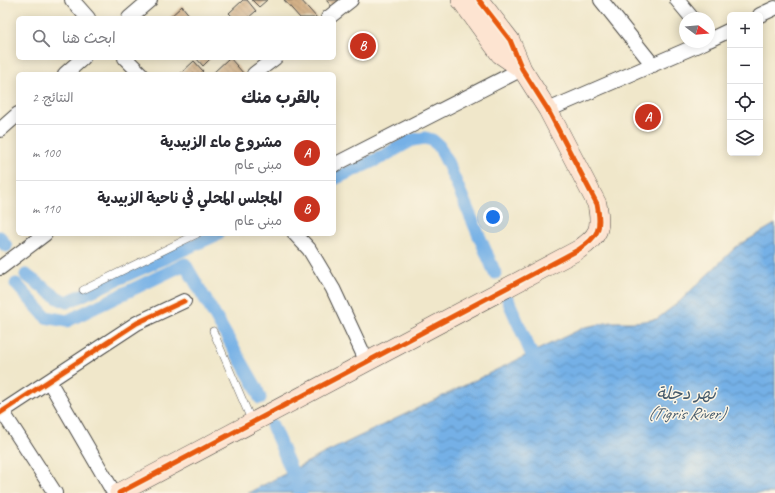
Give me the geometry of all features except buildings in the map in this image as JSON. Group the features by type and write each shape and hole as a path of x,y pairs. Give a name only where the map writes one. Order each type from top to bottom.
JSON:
{"street":[{"path":"72,0 86,16"},
{"path":"131,16 150,0"},
{"path":"331,16 351,0"},
{"path":"461,0 500,54 522,69"},
{"path":"119,493 591,242 599,230 600,217 597,204 548,110 522,69 510,40 479,0"},
{"path":"601,0 653,65"},
{"path":"677,0 687,12"},
{"path":"763,14 775,8"},
{"path":"715,37 727,31"},
{"path":"548,110 690,48"},
{"path":"67,72 81,60"},
{"path":"128,60 139,72"},
{"path":"257,72 272,60"},
{"path":"336,164 522,69"},
{"path":"0,130 16,119"},
{"path":"0,268 42,236"},
{"path":"297,236 309,249 333,289 367,362"},
{"path":"55,493 1,412 137,323 184,301"},
{"path":"49,381 114,493"}],"lane":[{"path":"83,290 193,236"},
{"path":"213,331 252,422"}],"water":[{"name":"نهر دجلة (Tigris River)","path":"775,224 775,493 248,493 321,455 585,327 611,322 636,322 657,319 679,302 736,247"}],"waterway":[{"path":"336,178 382,157 412,140 425,138 432,140 439,146 448,164 495,273"},
{"path":"26,275 58,298 67,302 214,236"},
{"path":"0,237 6,246"},
{"path":"16,284 46,317 67,321 185,264 256,387 260,398"},
{"path":"508,300 538,369"},
{"path":"272,425 301,493"}],"cycle path":[{"path":"119,493 578,250 595,236 599,226 597,204 548,110 522,69 510,40 479,0"},
{"path":"0,413 137,323 184,301"}],"place":[{"name":"المجلس المحلي في ناحية الزبيدية","path":"363,46"},
{"name":"مشروع ماء الزبيدية","path":"648,117"}]}
